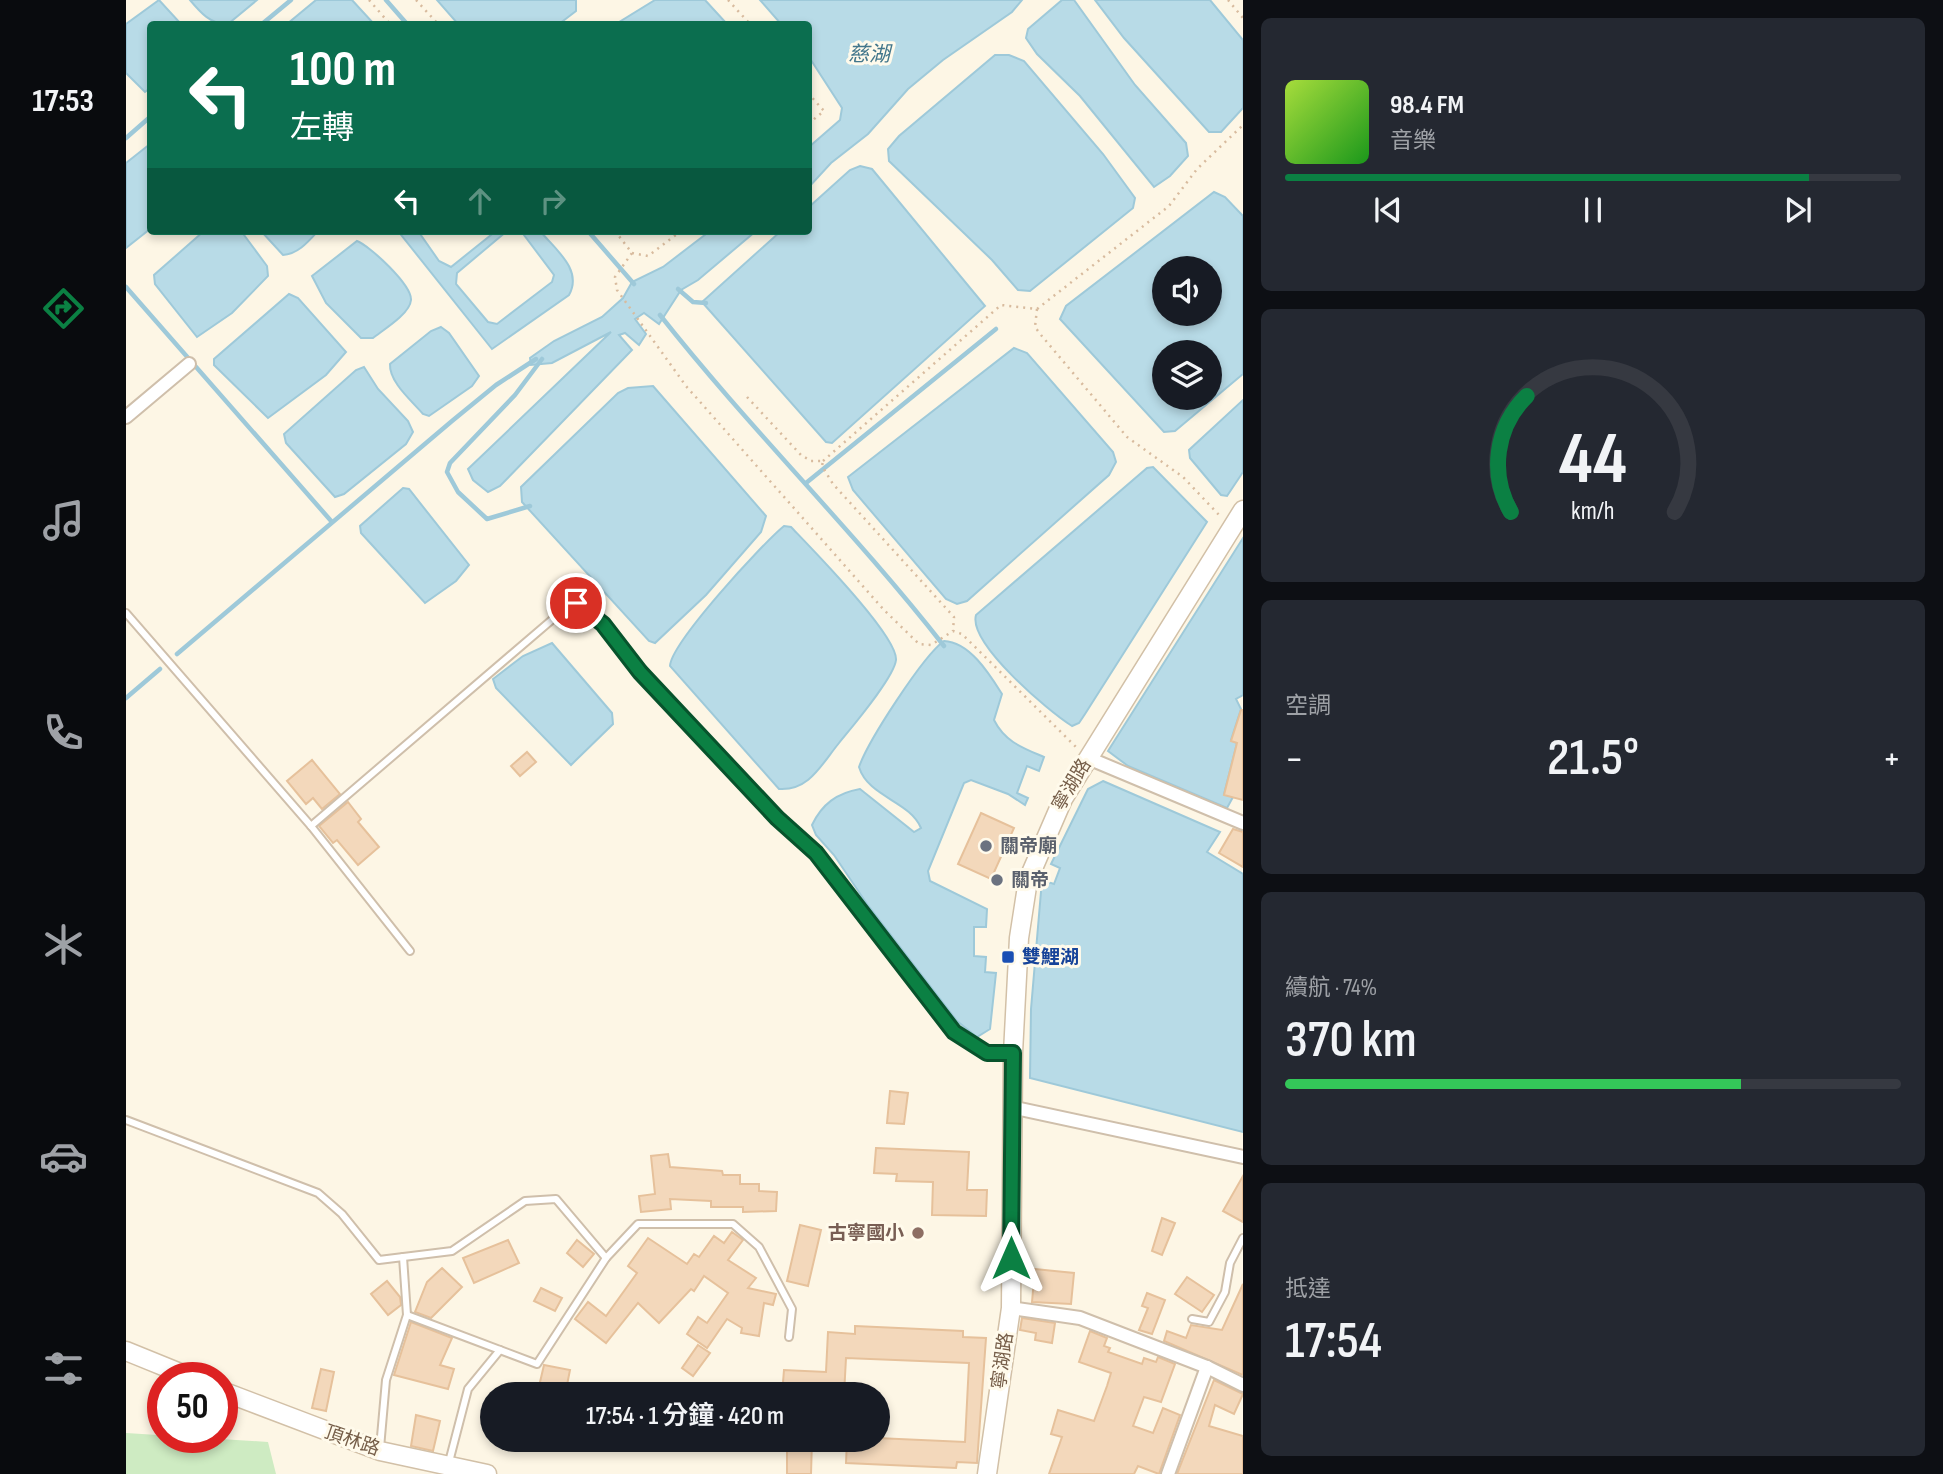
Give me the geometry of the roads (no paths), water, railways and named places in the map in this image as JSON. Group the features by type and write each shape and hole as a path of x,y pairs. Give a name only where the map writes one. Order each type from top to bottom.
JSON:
{"main road":[{"name":"寧湖路","path":"987,1474 1011,1308 1013,1053 1019,938 1028,880 1050,822 1243,510"},
{"path":"126,1351 153,1362"},
{"name":"頂林路","path":"238,1397 380,1451 487,1474"}],"street":[{"path":"126,417 189,364"},
{"path":"1088,758 1243,823"},
{"path":"1012,1108 1243,1157"},
{"path":"1011,1308 1080,1318 1207,1367 1243,1385"},
{"path":"1168,1474 1207,1367"}],"lane":[{"path":"311,826 554,618 576,603 582,605 603,624 640,672 691,722 769,809 816,853 954,1032 987,1053 1013,1053"},
{"path":"126,613 311,826 410,951"},
{"path":"126,1120 318,1193 342,1214 379,1260 452,1251 525,1201 556,1199 606,1258"},
{"path":"407,1315 537,1364 606,1258 638,1224 733,1224 759,1247 792,1309 789,1337"},
{"path":"1192,1319 1209,1322 1225,1292 1230,1263 1243,1238"},
{"path":"380,1451 386,1380 407,1315 403,1257"},
{"path":"448,1467 468,1389 500,1349"}],"water":[{"path":"159,0 178,21 147,21 145,92 126,73 126,24"},
{"path":"190,0 257,0 232,21 214,21"},
{"path":"316,0 352,0 371,21 291,21"},
{"path":"437,0 576,0 576,11 563,21 455,21"},
{"path":"655,0 705,0 724,21 621,21"},
{"name":"慈湖","path":"760,0 1022,0 1012,12 943,60 908,89 868,134 831,163 812,184 812,144 840,120 842,108 812,62 812,21 778,21"},
{"path":"1062,0 1074,0 1135,85 1186,143 1188,156 1170,176 1154,187 1080,96 1037,54 1026,38 1028,29"},
{"path":"1095,0 1210,0 1243,40 1243,108 1221,132 1209,132 1124,38"},
{"path":"995,55 1009,55 1024,61 1103,154 1135,198 1133,208 1030,291 1018,290 992,260 889,161 888,149 899,136"},
{"path":"147,146 147,231 126,248 126,163"},
{"path":"860,166 872,169 985,306 832,443 826,442 702,302 777,235 812,235 812,204 850,170"},
{"path":"1214,192 1225,197 1243,216 1243,374 1222,392 1222,340 1152,340 1152,410 1200,410 1175,431 1164,432 1060,319 1066,306"},
{"path":"199,235 244,235 267,266 268,276 232,313 197,337 155,284 154,275"},
{"path":"265,235 314,235 298,250 283,255"},
{"path":"401,235 421,235 439,261 451,267 491,235 502,235 457,273 456,284 488,322 497,324 552,282 554,275 524,235 544,235 560,253 573,277 569,295 492,349"},
{"path":"705,235 751,235 698,280 681,290 659,324 644,313 635,319 646,334 639,345 625,333 619,335 632,350 500,486 488,492 473,480 468,469 611,332 552,363 531,365 530,358 554,341 602,317 623,298 632,282 663,267"},
{"path":"357,241 380,258 410,293 411,300 406,311 373,338 361,338 326,303 312,276"},
{"path":"289,294 298,298 346,352 326,375 268,418 214,365 214,359"},
{"path":"441,327 449,333 479,376 472,386 429,416 423,414 402,391 393,378 390,364 431,331"},
{"path":"1014,348 1027,353 1113,452 1116,462 1109,475 967,601 957,604 946,599 853,490 848,477"},
{"path":"364,367 378,389 408,421 413,432 406,444 344,494 335,497 286,443 284,434 356,370"},
{"path":"653,386 766,516 761,532 706,595 655,643 649,641 522,502 521,487 618,393 628,388"},
{"path":"1243,400 1243,472 1227,496 1221,495 1190,458 1189,450"},
{"path":"1153,467 1207,522 1085,714 1079,723 1072,726 1029,692 997,658 984,642 977,627 976,615 1147,468"},
{"path":"403,488 409,489 469,565 456,581 425,603 361,533 360,526"},
{"path":"784,526 791,527 869,613 893,648 896,660 880,690 814,775 799,786 779,789 670,666 674,654 701,616 757,552"},
{"path":"1243,538 1243,695 1236,699 1241,709 1231,740 1237,743 1224,794 1233,797 1227,808 1128,766 1108,751"},
{"path":"944,641 971,653 1002,694 994,720 998,728 1015,743 1044,757 1039,771 1027,766 1017,793 1028,798 1025,805 1008,794 971,780 964,783 928,871 930,881 987,909 986,927 974,927 974,956 986,957 985,972 996,973 990,1029 977,1037 957,1021 867,904 834,855 816,835 812,825 820,811 831,801 844,793 860,789 914,832 921,828 908,811 871,785 859,767 873,738 897,700 923,663"},
{"path":"552,643 612,713 613,724 571,765 496,688 493,679 523,656"},
{"name":"雙鯉湖","path":"1103,781 1220,832 1207,852 1243,874 1243,1132 1030,1078 1031,1009 1042,880 1054,884 1060,868 1051,864 1088,789"}],"waterway":[{"path":"266,21 291,0"},
{"path":"386,0 404,21"},
{"path":"126,138 147,120"},
{"path":"591,235 634,284"},
{"path":"126,287 332,522"},
{"path":"678,289 693,302 706,303"},
{"path":"660,315 730,399 910,603 944,646"},
{"path":"806,483 996,329"},
{"path":"177,654 452,421 496,385 536,359"},
{"path":"530,506 487,519 458,492 447,472 450,463 515,395 542,359"},
{"path":"126,698 160,669"}],"place":[{"name":"關帝廟","path":"986,846"},
{"name":"關帝","path":"997,880"},
{"name":"雙鯉湖","path":"1008,957"},
{"name":"古寧國小","path":"918,1233"}]}
